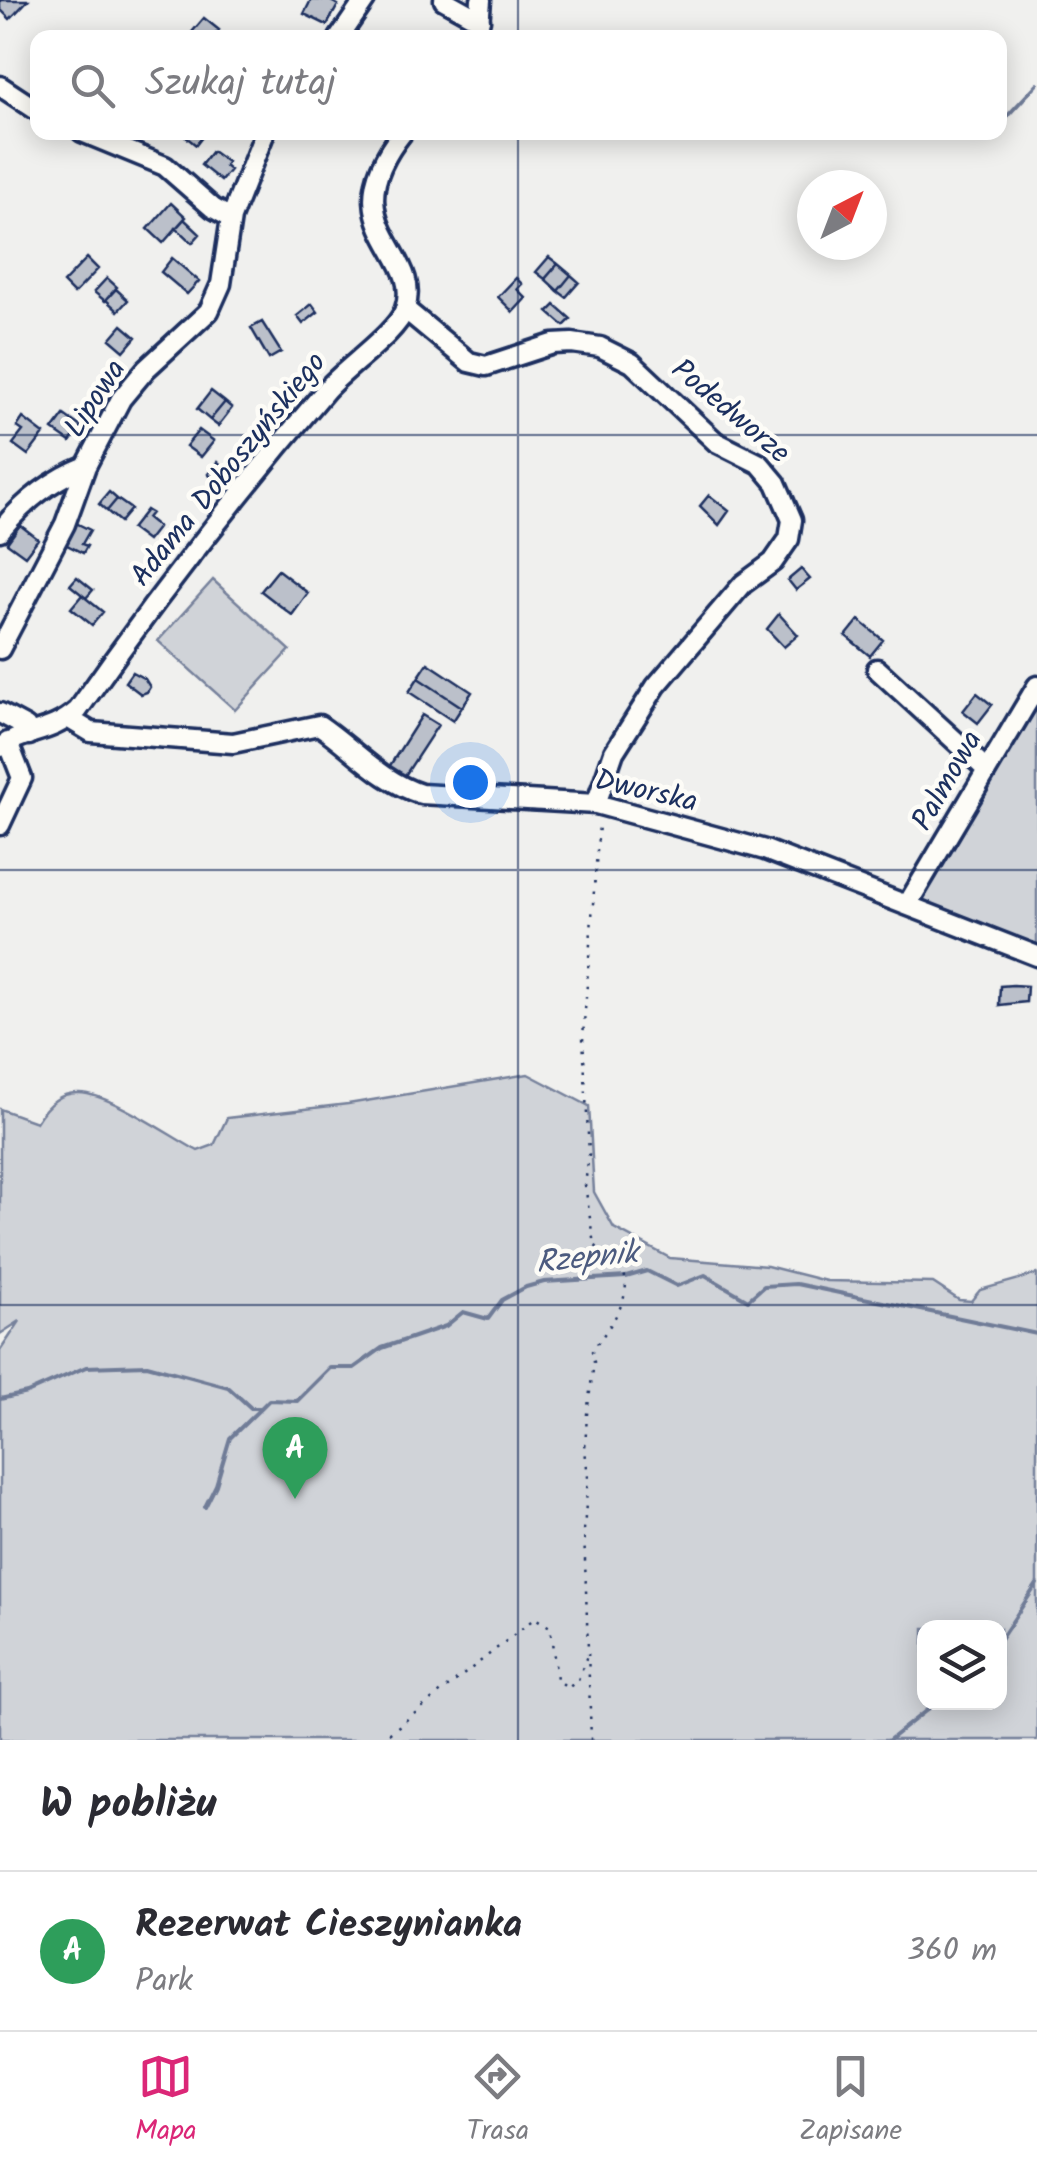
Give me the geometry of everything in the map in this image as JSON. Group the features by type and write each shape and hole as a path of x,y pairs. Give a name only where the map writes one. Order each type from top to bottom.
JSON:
{"street":[{"path":"344,30 366,0"},
{"path":"444,0 479,29"},
{"path":"479,29 481,0"},
{"path":"0,86 30,106"},
{"path":"102,140 165,166 213,208 231,218"},
{"name":"Lipowa","path":"0,650 121,399 146,369 209,310 221,284 231,218 262,140"},
{"path":"398,140 381,165 374,202 382,233 407,289 405,309"},
{"name":"Podedworze","path":"405,309 469,362 486,366 553,344 572,343 600,347 632,363 716,442 760,464 776,482 792,520 789,539 773,562 743,584 656,686 614,752 598,805"},
{"name":"Adama Doboszyńskiego","path":"4,745 57,727 78,710 240,490 346,368 395,328 405,309"},
{"path":"0,531 32,497 60,476 86,466"},
{"path":"878,669 987,770"},
{"name":"Palmowa","path":"907,904 1037,686"},
{"path":"0,713 26,727 29,735"},
{"name":"Dworska","path":"68,718 91,732 233,743 319,725 399,787 421,794 598,805 765,850 1037,956"},
{"path":"0,826 22,778 4,745"}],"path":[{"path":"591,1740 584,1530 592,1351 620,1310 626,1277 618,1263 594,1245 584,1185 590,1154 582,1036 598,805"},
{"path":"381,1740 534,1618 550,1627 557,1680 568,1688 578,1680 589,1648"}],"shaded area":[{"path":"213,580 290,650 235,710 158,641"},
{"path":"1037,697 1037,948 918,903"},
{"path":"528,1074 589,1106 594,1192 614,1228 670,1258 767,1266 826,1281 933,1283 959,1300 971,1301 980,1290 1037,1274 1037,1740 0,1740 0,1351 20,1321 0,1334 0,1109 36,1122 59,1098 72,1093 92,1095 198,1151 214,1145 227,1118 348,1104"}],"building":[{"path":"0,0 28,0 10,19 0,9"},
{"path":"311,0 329,0 338,5 327,25 304,14"},
{"path":"204,18 219,30 194,30"},
{"path":"212,151 227,162 225,166 230,170 221,181 201,165"},
{"path":"171,203 186,217 163,243 148,229"},
{"path":"184,219 200,234 192,243 176,228"},
{"path":"549,257 558,264 545,279 536,272"},
{"path":"87,258 98,269 74,294 63,283"},
{"path":"172,258 199,281 187,294 161,272"},
{"path":"558,264 571,275 558,291 545,279"},
{"path":"571,275 579,282 566,297 558,291"},
{"path":"107,278 117,287 105,301 94,292"},
{"path":"516,278 522,284 517,289 526,298 513,312 498,297"},
{"path":"116,289 128,300 118,311 106,300"},
{"path":"312,304 318,312 303,324 297,316"},
{"path":"555,305 571,319 564,326 548,312"},
{"path":"262,322 281,352 269,359 251,328"},
{"path":"122,325 136,337 124,351 110,339"},
{"path":"211,391 225,402 210,420 197,409"},
{"path":"225,402 232,408 218,426 210,420"},
{"path":"64,415 81,427 70,442 53,430"},
{"path":"23,418 44,434 28,455 13,444 23,431 17,427"},
{"path":"199,430 214,441 201,457 186,446"},
{"path":"218,462 227,470 216,482 208,474"},
{"path":"109,492 117,499 107,511 99,504"},
{"path":"709,495 729,511 719,525 700,506"},
{"path":"117,499 131,509 120,522 107,511"},
{"path":"146,510 151,513 147,518 158,527 147,541 131,529"},
{"path":"76,523 90,530 82,544 87,546 83,553 65,544"},
{"path":"20,525 38,539 25,556 7,543"},
{"path":"801,569 810,579 796,590 788,580"},
{"path":"278,570 308,593 292,615 261,591"},
{"path":"77,577 93,590 86,598 70,585"},
{"path":"82,595 103,612 92,625 71,608"},
{"path":"779,614 798,635 784,647 767,629"},
{"path":"859,620 883,640 870,656 846,636"},
{"path":"428,663 472,692 462,707 418,678"},
{"path":"132,672 145,679 150,687 147,692 141,694 125,682"},
{"path":"418,678 462,707 453,721 409,692"},
{"path":"977,693 992,705 978,723 963,711"},
{"path":"422,715 438,725 404,777 389,767"},
{"path":"1000,986 1027,986 1026,1002 999,1005"}],"waterway":[{"path":"1007,116 1037,84"},
{"name":"Rzepnik","path":"0,1399 27,1393 86,1367 147,1365 228,1387 251,1408 261,1408 269,1400 297,1401 330,1368 354,1368 382,1348 446,1326 463,1312 488,1319 502,1300 526,1287 544,1282 626,1277 647,1271 677,1286 705,1275 748,1300 764,1286 796,1284 1037,1334"},
{"path":"205,1507 230,1438 260,1409"},
{"path":"1007,1629 1037,1584"},
{"path":"889,1740 927,1710"}],"place":[{"name":"Rezerwat Cieszynianka","path":"295,1499"}]}
